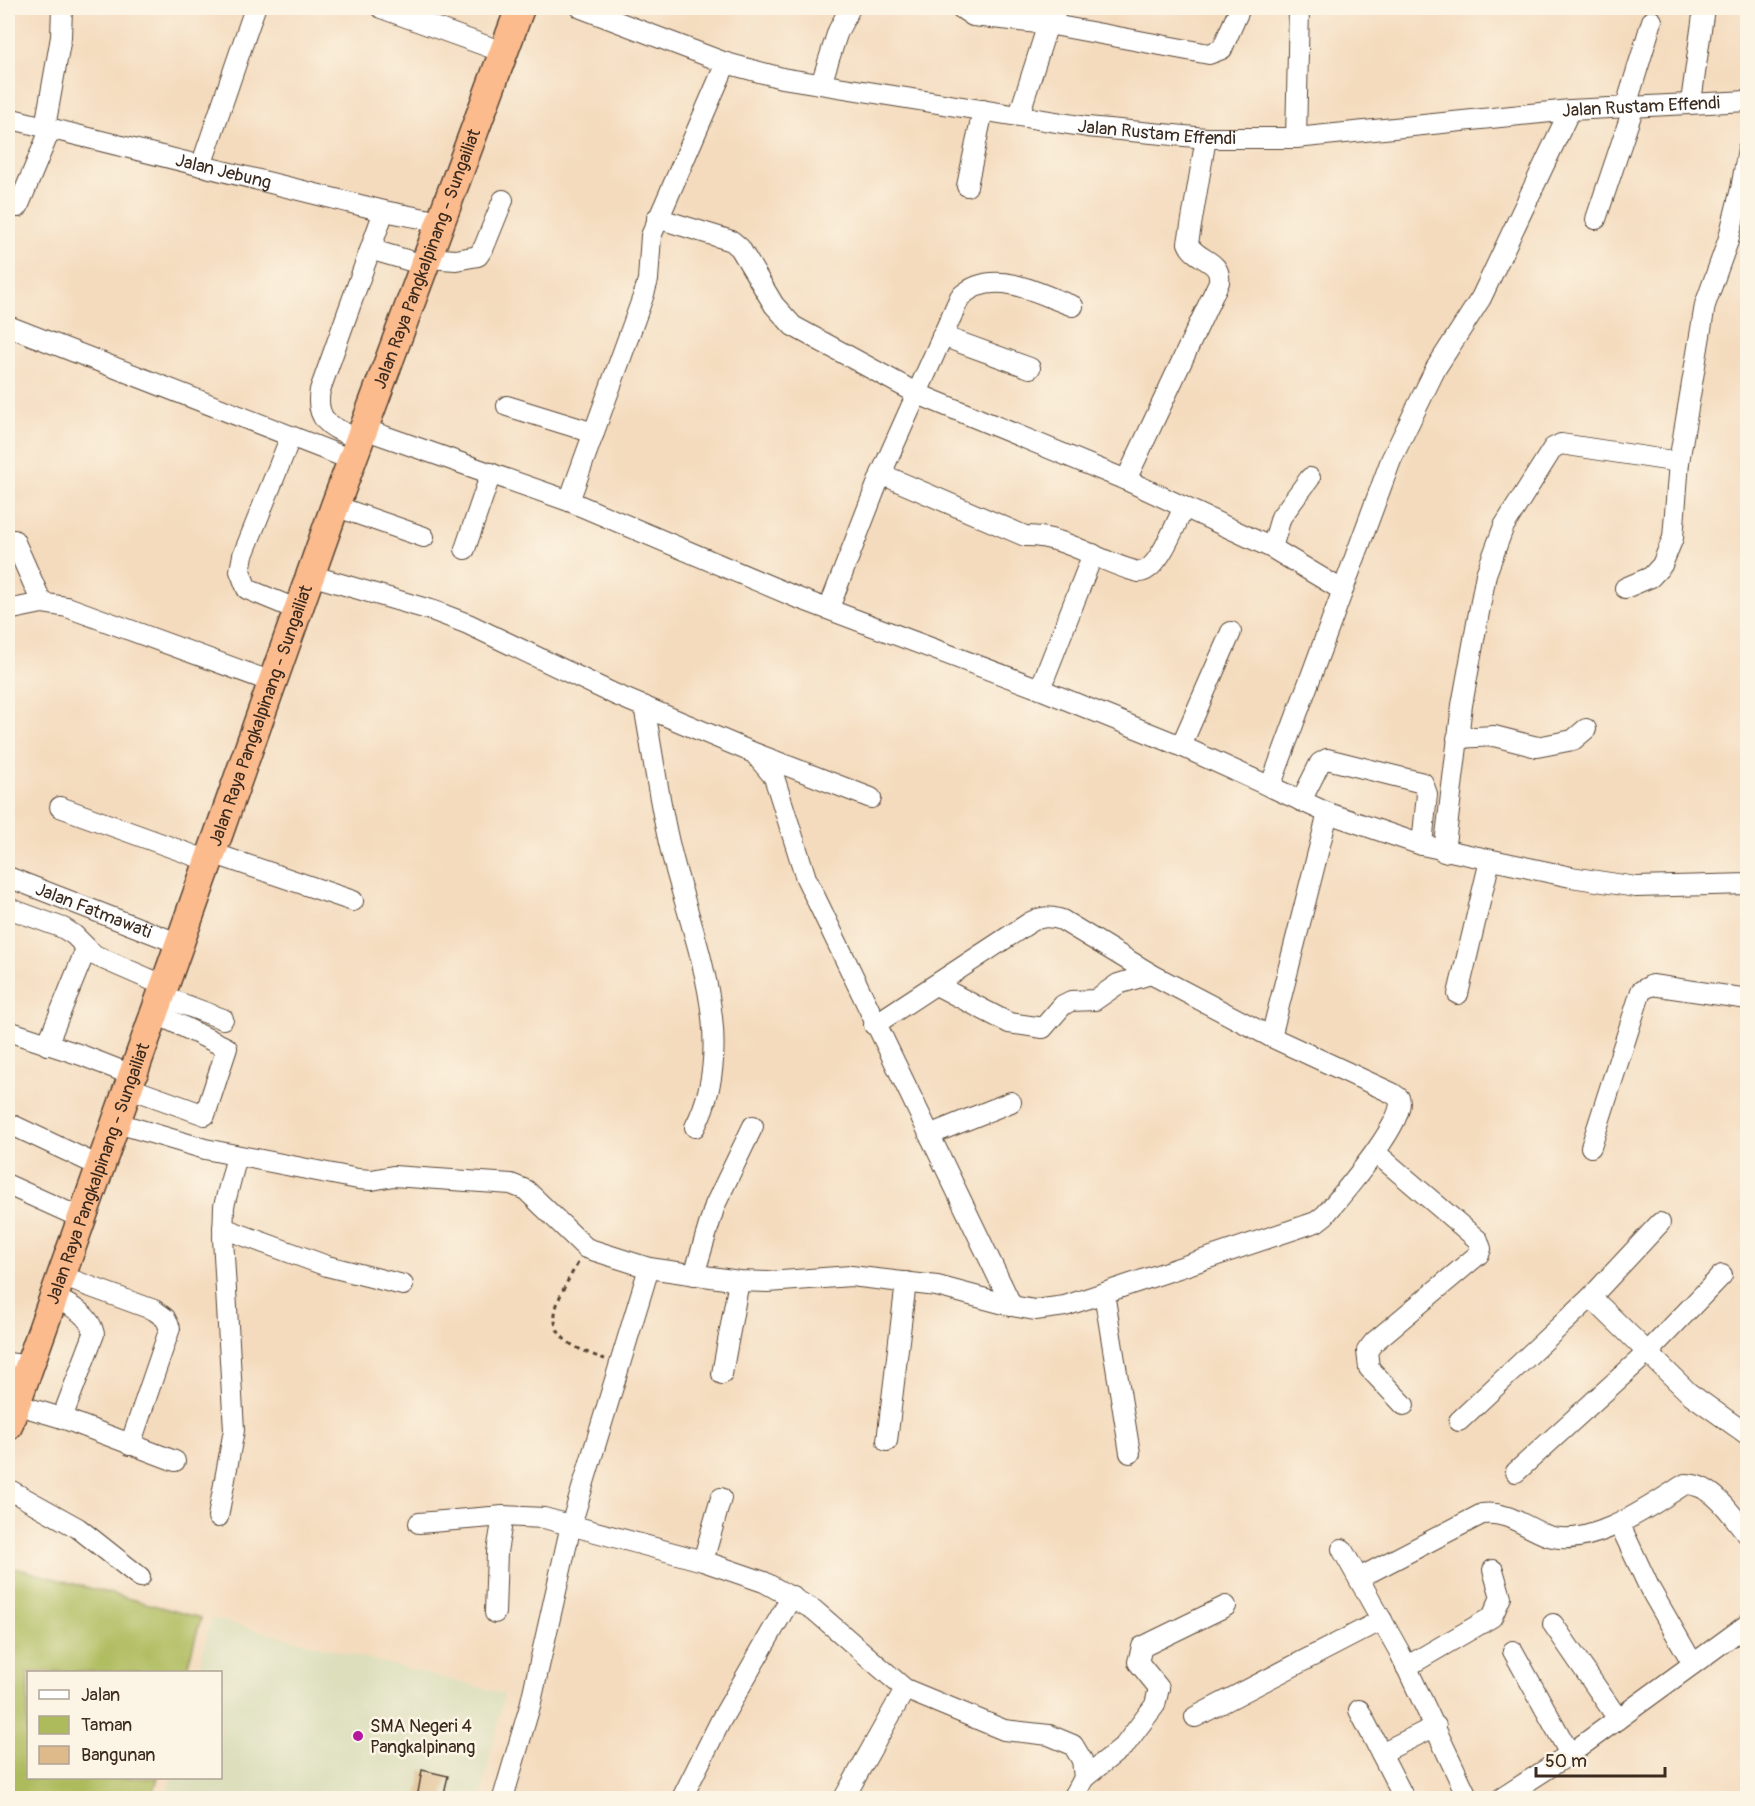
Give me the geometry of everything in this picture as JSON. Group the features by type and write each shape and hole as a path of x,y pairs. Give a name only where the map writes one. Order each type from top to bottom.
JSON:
{"highway":[{"name":"Jalan Raya Pangkalpinang - Sungailiat","path":"11,1415 19,1364 58,1286 114,1122 180,944 310,575 520,8"}],"street":[{"path":"18,207 48,127 61,37 62,8"},
{"path":"201,166 255,8"},
{"path":"381,8 503,52"},
{"name":"Jalan Rustam Effendi","path":"580,8 726,63 782,78 1087,127 1206,138 1296,138 1570,110 1691,102 1748,101"},
{"path":"820,84 838,31 850,8"},
{"path":"961,8 973,16 1053,16 1209,54 1222,49 1240,8"},
{"path":"1296,138 1299,8"},
{"path":"1691,102 1704,8"},
{"path":"1019,115 1053,16"},
{"path":"1596,219 1630,106 1652,21"},
{"path":"569,501 644,294 650,266 648,248 657,218 726,63"},
{"path":"967,186 983,110"},
{"path":"1270,787 1391,460 1436,368 1481,298 1570,110"},
{"name":"Jalan Jebung","path":"8,118 384,211 441,222"},
{"path":"1126,480 1219,282 1220,275 1214,264 1197,256 1188,243 1206,138"},
{"path":"1625,588 1651,577 1662,565 1673,538 1679,462 1706,305 1728,242 1748,149"},
{"path":"370,252 376,251 426,261 456,260 478,256 484,247 503,200"},
{"path":"359,443 322,418 317,404 384,211"},
{"path":"657,218 732,241 740,248 774,305 793,326 918,394 1126,480 1272,548 1342,590"},
{"path":"829,608 882,474 960,297 971,286 987,281 1001,281 1073,306"},
{"path":"8,326 291,436 359,443 491,473 569,501 798,598 1040,689 1181,746 1328,813 1422,845 1444,852 1571,877 1636,887 1748,884"},
{"path":"942,336 1030,368"},
{"path":"507,406 594,433"},
{"path":"291,436 243,555 240,571 247,589 298,610"},
{"path":"1444,852 1457,738 1479,607 1495,548 1517,503 1556,445 1566,444 1679,462"},
{"path":"465,549 491,473"},
{"path":"882,474 1025,536 1048,538 1129,570 1145,572 1155,563 1184,507"},
{"path":"1272,548 1281,517 1310,478"},
{"path":"335,506 424,537"},
{"path":"14,540 42,603"},
{"path":"1040,689 1093,554"},
{"path":"310,575 434,611 644,706 754,753 871,798"},
{"path":"8,610 42,603 67,607 272,682"},
{"path":"1181,746 1231,632"},
{"path":"644,706 669,842 706,986 713,1027 712,1080 709,1098 695,1127"},
{"path":"1457,738 1494,736 1537,747 1573,740 1586,729"},
{"path":"754,753 774,777 802,869 874,1025 1012,1306"},
{"path":"1301,801 1320,763 1327,759 1423,783 1427,794 1422,845"},
{"path":"60,807 353,901"},
{"path":"1270,1037 1328,813"},
{"path":"1458,994 1490,860"},
{"name":"Jalan Fatmawati","path":"8,877 180,944"},
{"path":"8,908 63,928 74,935 94,955 160,998 227,1048 205,1114 130,1081 81,1055 8,1030"},
{"path":"114,1122 180,1143 365,1180 393,1176 511,1184 526,1190 586,1248 649,1268 739,1281 768,1282 844,1276 906,1282 949,1288 1012,1306 1050,1308 1104,1293 1306,1227 1325,1215 1376,1153 1401,1108 1399,1098 1270,1037 1151,974 1062,920 1045,916 1029,923 874,1025"},
{"path":"47,1045 86,949"},
{"path":"936,984 1009,1023 1043,1028 1063,1005 1071,1001 1095,1000 1118,984 1151,974"},
{"path":"1591,1148 1641,991 1652,985 1748,999"},
{"path":"160,998 223,1019"},
{"path":"929,1135 1011,1102"},
{"path":"8,1123 99,1166"},
{"path":"694,1275 714,1205 753,1126"},
{"path":"1376,1153 1478,1240 1481,1249 1479,1254 1374,1342 1367,1351 1370,1368 1404,1405"},
{"path":"218,1517 234,1430 223,1228 224,1206 237,1156"},
{"path":"8,1185 81,1218"},
{"path":"1459,1421 1591,1297 1659,1223"},
{"path":"223,1228 327,1266 403,1285"},
{"path":"503,1798 530,1707 571,1525 649,1268"},
{"path":"1516,1472 1646,1354 1722,1275"},
{"path":"722,1374 739,1281"},
{"path":"887,1441 906,1282"},
{"path":"58,1286 92,1325 94,1334 62,1418"},
{"path":"58,1286 154,1310 165,1318 170,1328 130,1445"},
{"path":"1104,1293 1130,1453"},
{"path":"1591,1297 1646,1354 1689,1393 1748,1435"},
{"path":"11,1415 62,1418 175,1461"},
{"path":"1359,1578 1482,1514 1495,1512 1508,1515 1547,1535 1572,1537 1620,1525 1686,1484 1696,1484 1713,1494 1748,1535"},
{"path":"8,1489 78,1528 140,1577"},
{"path":"703,1561 722,1498"},
{"path":"495,1613 497,1552 503,1516"},
{"path":"419,1523 503,1516 544,1518 703,1561 764,1582 792,1596 835,1628 905,1689 1004,1730 1049,1735 1065,1740 1077,1750 1082,1760 1084,1778"},
{"path":"1620,1525 1650,1589 1693,1664"},
{"path":"1342,1549 1382,1620 1436,1726 1468,1798"},
{"path":"1406,1667 1492,1617 1501,1597 1493,1570"},
{"path":"682,1798 721,1720 792,1596"},
{"path":"1073,1798 1084,1778 1125,1745 1155,1705 1159,1688 1138,1662 1142,1647 1226,1606"},
{"path":"1195,1717 1382,1620"},
{"path":"1553,1624 1618,1719"},
{"path":"1506,1797 1570,1754 1748,1624"},
{"path":"1513,1651 1570,1754"},
{"path":"844,1798 905,1689"},
{"path":"1359,1710 1404,1798"},
{"path":"1381,1753 1436,1726"}],"path":[{"path":"586,1248 557,1298 556,1325 560,1336 567,1344 618,1364"}],"shaded area":[{"name":"SMA Negeri 4 Pangkalpinang","path":"211,1618 504,1694 481,1798 166,1798 171,1779 222,1779 222,1671 198,1671"}],"green space":[{"path":"8,1566 201,1618 186,1671 27,1671 27,1779 158,1779 152,1798 8,1798"}],"building":[{"path":"422,1770 448,1776 443,1798 417,1798"}],"place":[{"name":"SMA Negeri 4 Pangkalpinang","path":"358,1736"}]}
